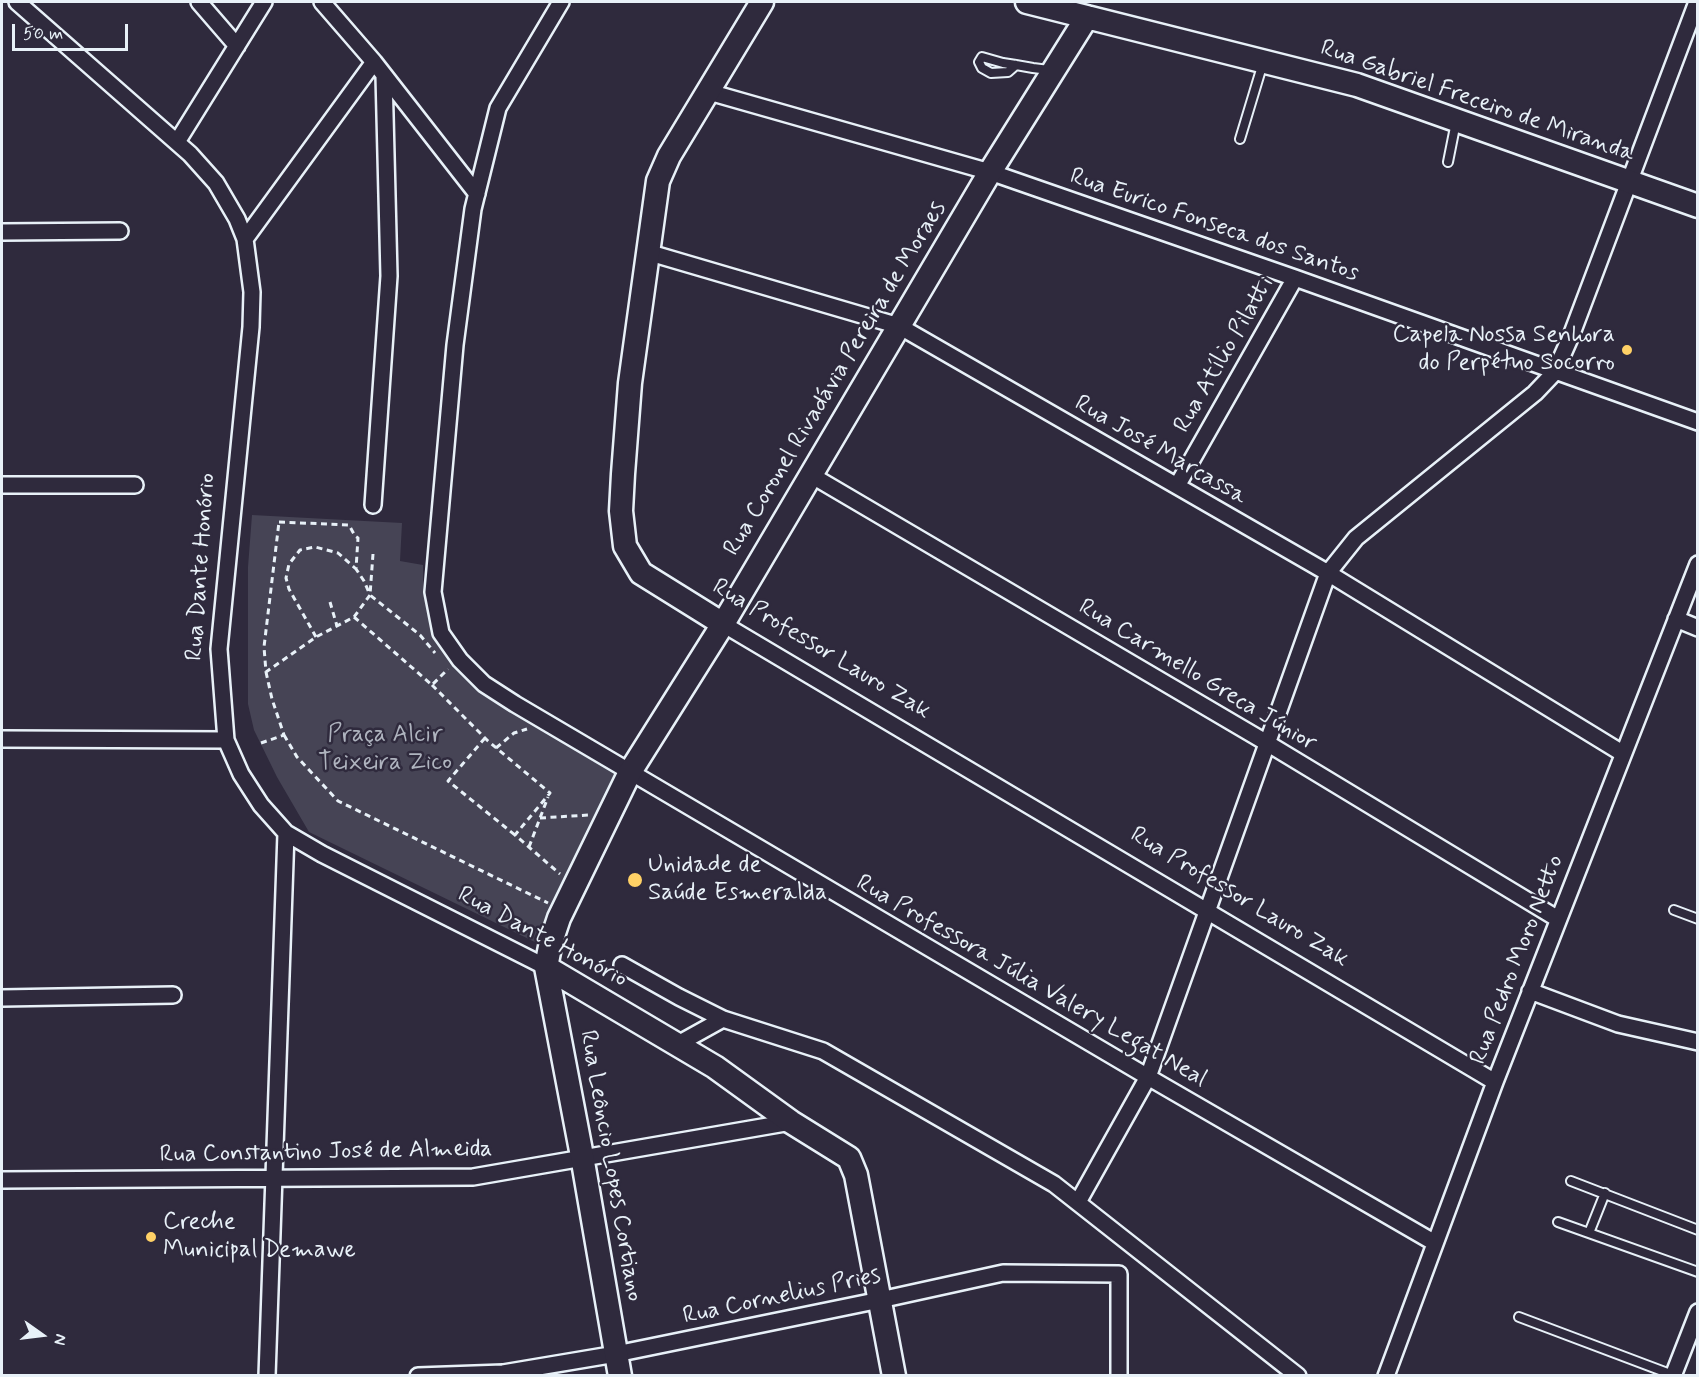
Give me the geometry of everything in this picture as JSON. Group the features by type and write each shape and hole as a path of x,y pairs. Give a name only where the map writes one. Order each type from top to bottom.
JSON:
{"street":[{"name":"Rua Dante Honório","path":"17,2 177,142 216,183 245,238 252,292 251,327 219,648 226,740 241,774 261,805 286,833 322,854 546,967 682,1041 790,1122 849,1158 856,1175 880,1300"},
{"path":"199,2 237,46"},
{"path":"177,142 264,2"},
{"path":"322,2 374,62 477,194"},
{"name":"Rua Professora Júlia Valery Legat Neal","path":"561,2 498,108 473,209 454,345 434,592 441,633 460,660 484,684 630,772 1148,1077 1436,1243"},
{"name":"Rua Professor Lauro Zak","path":"762,2 669,156 658,181 630,383 621,511 625,546 641,573 723,624 1495,1082"},
{"name":"Rua Gabriel Freceiro de Miranda","path":"1027,2 1357,85 1698,206"},
{"path":"1078,1202 1148,1077 1328,573 1356,538 1535,393 1555,372 1630,182 1697,2"},
{"name":"Rua Coronel Rivadávia Pereira de Moraes","path":"546,967 550,942 559,918 630,772 723,624 990,172 1087,17"},
{"path":"245,238 374,62"},
{"path":"373,505 389,276 384,75"},
{"name":"Rua Eurico Fonseca dos Santos","path":"709,92 990,172 1698,422"},
{"path":"2,232 120,231"},
{"name":"Rua José Marcassa","path":"647,252 899,326 1328,573 1622,753"},
{"name":"Rua Atílio Pilatti","path":"1177,486 1295,278"},
{"name":"Rua Carmello Greca Júnior","path":"811,475 1558,919"},
{"path":"2,485 135,485"},
{"name":"Rua Pedro Moro Netto","path":"1386,1376 1530,990 1698,564"},
{"path":"1676,619 1698,628"},
{"path":"2,739 226,740"},
{"path":"267,1376 286,833"},
{"path":"622,965 679,997 723,1018 823,1051 1054,1184 1298,1376"},
{"name":"Rua Leôncio Lopes Cortiano","path":"546,967 618,1365"},
{"path":"1530,990 1618,1024 1698,1042"},
{"path":"2,999 173,995"},
{"path":"682,1041 723,1018"},
{"name":"Rua Constantino José de Almeida","path":"2,1180 473,1177 582,1156 790,1122"},
{"name":"Rua Cornelius Pries","path":"418,1376 618,1365 880,1300 1002,1273 1119,1274 1119,1376"},
{"path":"880,1300 894,1376"},
{"path":"1673,1375 1698,1312"}],"lane":[{"path":"1240,139 1263,62"},
{"path":"1016,65 1053,71"},
{"path":"1448,162 1456,120"},
{"path":"1674,910 1698,919"},
{"path":"1571,1181 1698,1230"},
{"path":"1589,1233 1605,1193"},
{"path":"1558,1222 1698,1272"},
{"path":"1519,1317 1673,1375"}],"path":[{"path":"356,568 358,538 349,525 279,522 264,647 266,672 272,699 284,735 297,757 338,801 556,907"},
{"path":"316,637 289,589 286,578 289,564 300,550 315,547 338,553 356,568 370,595 420,635 437,656"},
{"path":"266,672 316,637 354,616 370,595 373,554"},
{"path":"330,602 337,626"},
{"path":"354,616 432,685 496,748 550,793"},
{"path":"432,685 449,668 443,662"},
{"path":"496,748 514,734 530,728"},
{"path":"261,743 284,735"},
{"path":"485,738 448,781 568,880"},
{"path":"515,835 550,793"},
{"path":"529,848 550,793"},
{"path":"540,818 600,814"}],"green space":[{"name":"Praça Alcir Teixeira Zico","path":"252,515 402,523 400,561 423,565 423,592 433,633 451,662 478,688 619,774 541,945 309,832 277,777 254,730 248,704 248,567"}],"place":[{"name":"Capela Nossa Senhora do Perpétuo Socorro","path":"1627,350"},
{"name":"Unidade de Saúde Esmeralda","path":"635,880"},
{"name":"Creche Municipal Demawe","path":"151,1237"}]}
